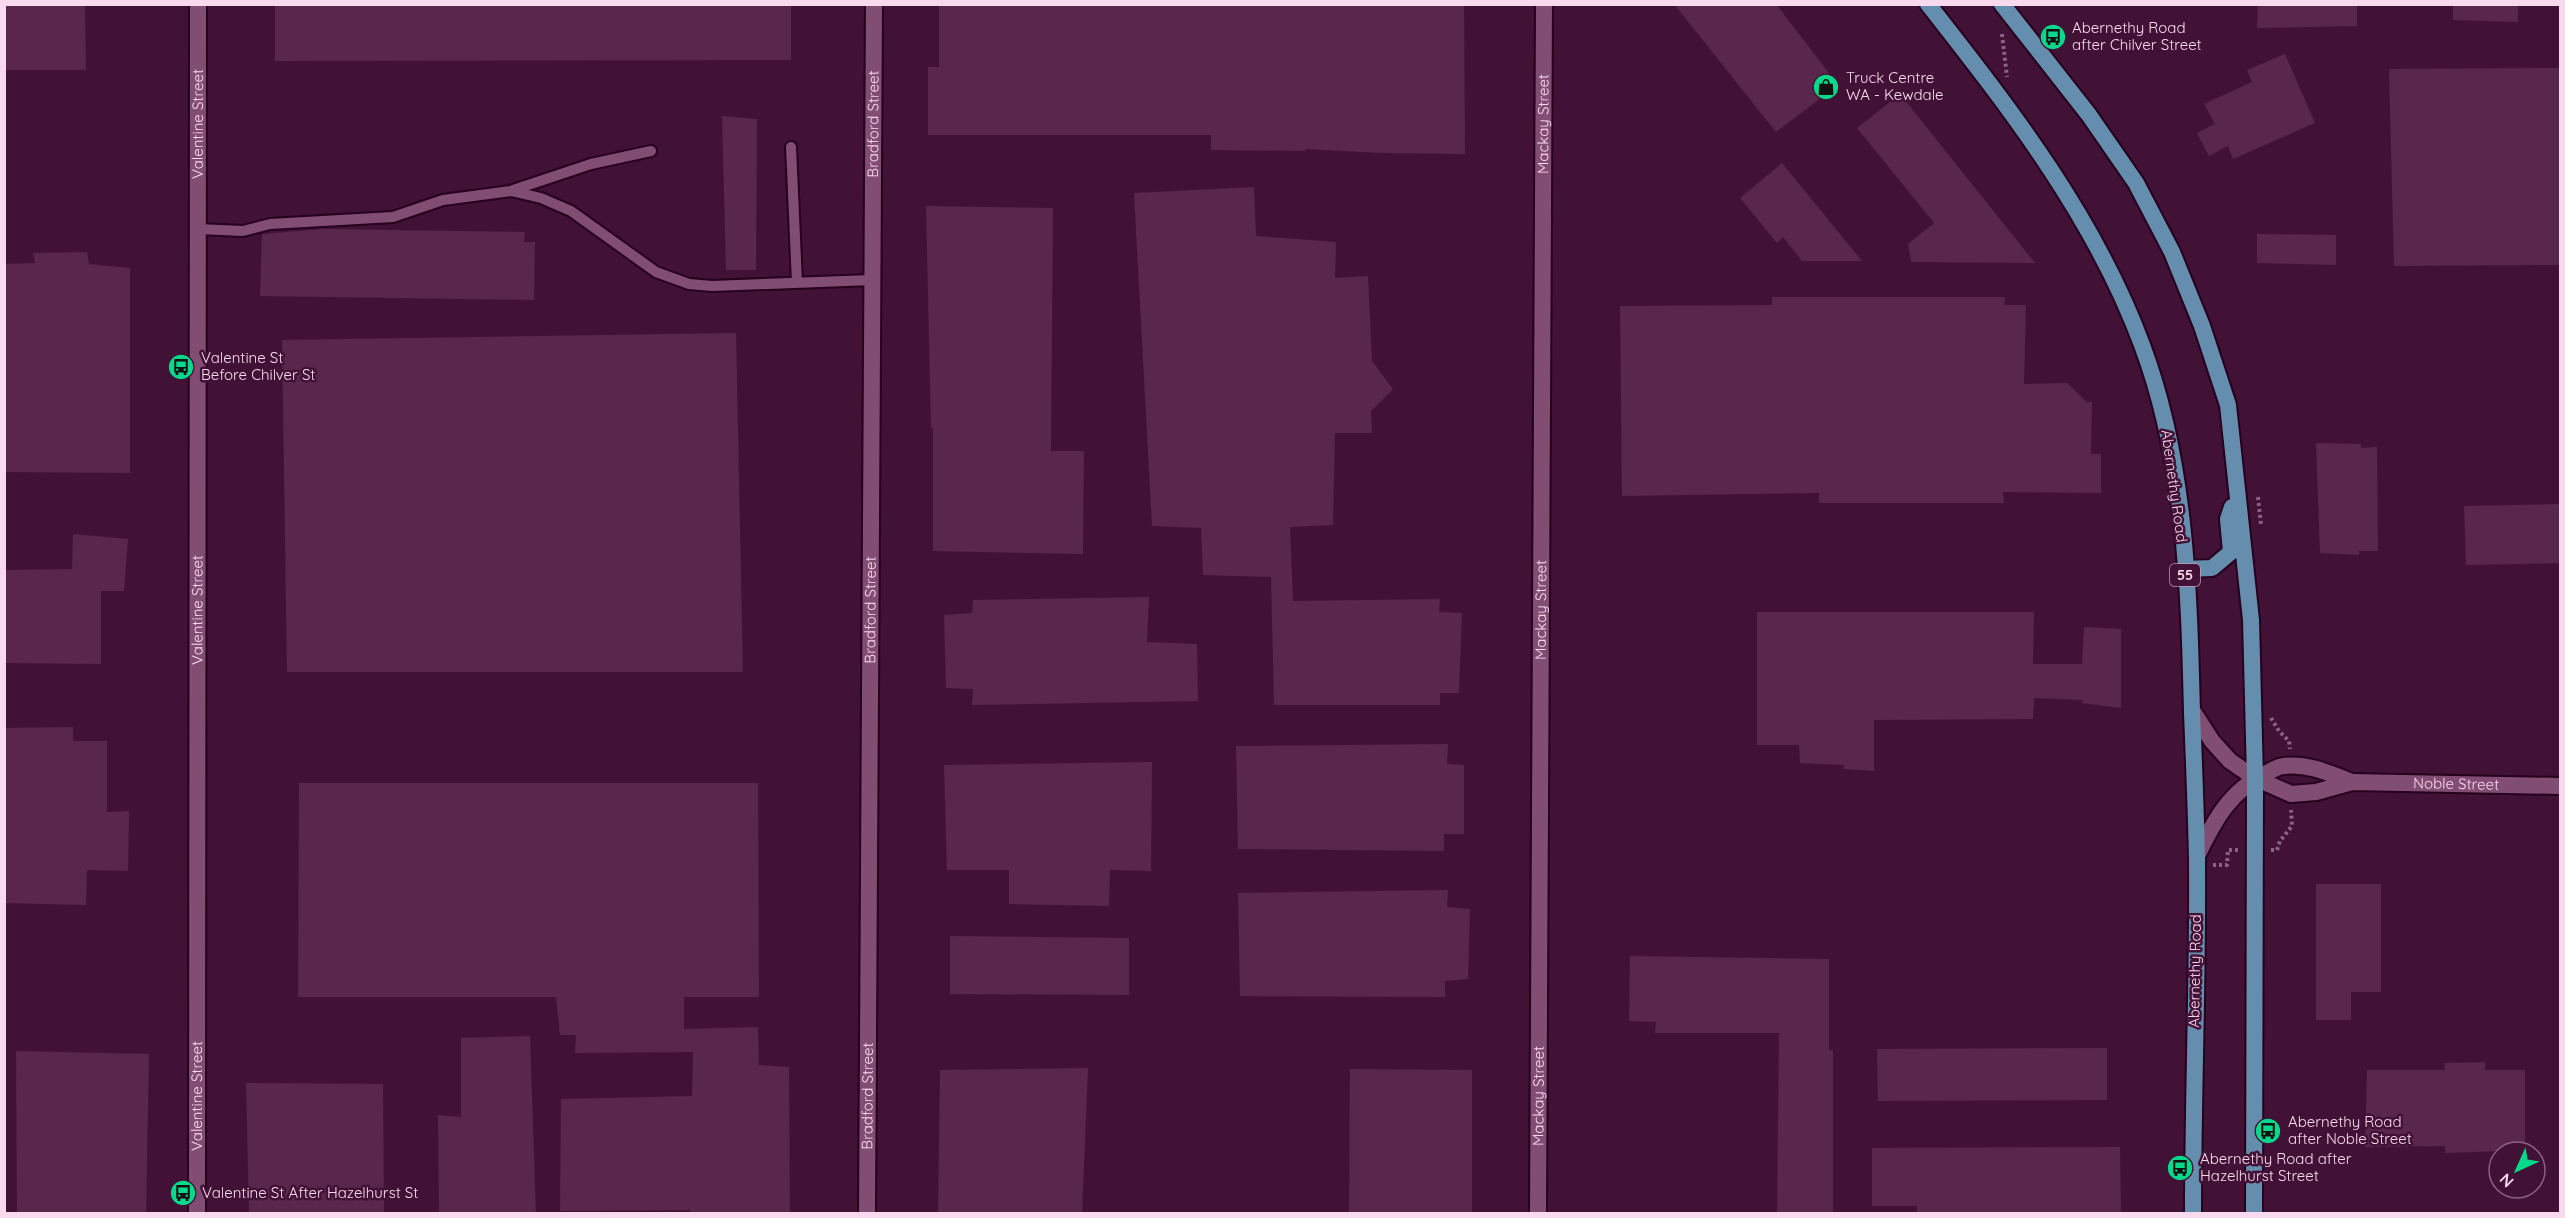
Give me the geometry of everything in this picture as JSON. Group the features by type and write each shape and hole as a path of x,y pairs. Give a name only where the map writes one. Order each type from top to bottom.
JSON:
{"main road":[{"name":"Abernethy Road","path":"1928,4 2040,152 2083,219 2116,282 2143,348 2164,419 2178,496 2190,626 2197,860 2193,1214"},
{"path":"2002,4 2089,116 2136,183 2172,252 2202,326 2228,405 2251,620 2255,778 2254,1214"},
{"path":"2185,569 2212,568 2230,552 2229,519 2236,489"}],"street":[{"name":"Valentine Street","path":"197,1214 198,4"},
{"name":"Bradford Street","path":"867,1214 874,4"},
{"name":"Mackay Street","path":"1538,1214 1544,4"},
{"name":"Noble Street","path":"2192,710 2212,741 2230,761 2255,778 2291,794 2316,792 2352,782 2560,786"},
{"name":"Noble Street","path":"2197,860 2214,821 2230,798 2255,778 2283,766 2314,768 2352,782"}],"lane":[{"path":"791,147 797,283"},
{"path":"198,229 243,231 257,226 393,217 443,200 511,191 591,164 651,151"},
{"path":"511,191 541,198 571,211 657,272 688,284 712,286 872,280"}],"path":[{"path":"1993,88 2007,77 2002,34 2016,22"},
{"path":"2197,860 2227,865 2228,850 2277,850"}],"building":[{"path":"4,4 85,4 86,70 4,70"},
{"path":"275,4 791,4 791,60 275,61"},
{"path":"939,4 1464,4 1465,154 1306,149 1306,151 1211,150 1211,135 928,135 928,67 939,67"},
{"path":"1674,4 1776,4 1838,85 1776,132"},
{"path":"2258,4 2357,4 2357,26 2257,28"},
{"path":"2453,4 2518,4 2518,22 2453,20"},
{"path":"2285,54 2315,123 2233,159 2228,146 2209,156 2197,133 2215,124 2204,104 2252,82 2247,70"},
{"path":"2560,68 2560,265 2394,266 2389,69"},
{"path":"1900,94 2035,263 1911,262 1908,244 1934,223 1857,128"},
{"path":"722,116 757,119 756,270 726,270"},
{"path":"1782,163 1862,261 1802,261 1783,237 1777,243 1740,198"},
{"path":"1254,187 1256,236 1336,242 1335,278 1368,276 1372,361 1393,389 1371,411 1372,433 1335,433 1333,525 1290,527 1293,601 1440,599 1439,612 1462,613 1459,693 1440,693 1440,705 1274,705 1271,577 1203,575 1201,528 1152,526 1134,193"},
{"path":"926,206 1053,208 1051,451 1084,451 1083,554 933,551 933,428 931,428"},
{"path":"322,229 525,232 524,242 535,242 534,300 260,296 262,234"},
{"path":"2257,234 2336,235 2336,265 2257,263"},
{"path":"87,252 89,264 130,268 130,473 4,472 4,264 35,263 33,253"},
{"path":"1772,297 2005,297 2004,305 2026,305 2024,384 2067,383 2087,402 2092,402 2091,454 2101,454 2101,493 2003,492 2004,503 1819,503 1819,493 1622,496 1620,306 1772,305"},
{"path":"736,333 743,672 287,672 282,340"},
{"path":"2316,443 2361,444 2361,448 2377,447 2378,551 2359,551 2359,555 2320,553"},
{"path":"2560,504 2560,563 2466,565 2464,506"},
{"path":"73,534 128,539 124,591 101,591 101,664 4,663 4,570 72,569"},
{"path":"1149,597 1147,642 1197,644 1198,701 972,705 973,689 946,688 944,615 972,613 973,600"},
{"path":"1757,612 2034,612 2033,664 2082,664 2084,627 2121,629 2121,708 2082,703 2082,700 2034,698 2033,719 1874,720 1874,771 1844,769 1844,765 1800,763 1799,745 1757,745"},
{"path":"73,727 73,741 107,741 107,812 129,811 128,871 87,870 86,905 4,903 4,728"},
{"path":"1448,744 1447,764 1464,765 1464,834 1444,834 1444,851 1238,849 1236,746"},
{"path":"1152,762 1151,871 1110,870 1109,906 1009,904 1009,870 947,870 944,765"},
{"path":"299,783 758,783 759,997 684,997 684,1029 758,1027 759,1065 789,1067 790,1214 690,1214 690,1210 560,1211 561,1099 692,1096 693,1052 575,1053 576,1035 560,1035 556,997 298,997"},
{"path":"2316,884 2381,884 2381,992 2351,992 2351,1020 2316,1020"},
{"path":"1448,890 1447,907 1470,909 1468,979 1445,981 1445,997 1240,996 1238,893"},
{"path":"950,936 1129,938 1129,995 950,994"},
{"path":"1630,956 1829,959 1829,1050 1833,1050 1833,1214 1777,1214 1779,1033 1655,1033 1656,1022 1629,1021"},
{"path":"530,1036 536,1214 439,1214 438,1115 461,1117 461,1038"},
{"path":"2107,1048 2107,1100 1878,1101 1877,1049"},
{"path":"16,1051 149,1054 146,1214 17,1214"},
{"path":"2485,1062 2485,1070 2525,1070 2525,1140 2487,1140 2487,1152 2445,1153 2445,1146 2365,1147 2367,1070 2445,1070 2444,1063"},
{"path":"1088,1068 1082,1214 938,1214 940,1070"},
{"path":"1350,1069 1472,1070 1472,1214 1349,1214"},
{"path":"246,1083 383,1084 384,1214 249,1212"},
{"path":"2120,1147 2121,1214 1917,1214 1917,1206 1872,1206 1872,1148"}],"place":[{"name":"Abernethy Road after Chilver Street","path":"2053,37"},
{"name":"Truck Centre WA - Kewdale","path":"1826,87"},
{"name":"Valentine St Before Chilver St","path":"181,367"},
{"name":"Abernethy Road after Noble Street","path":"2268,1131"},
{"name":"Abernethy Road after Hazelhurst Street","path":"2180,1168"},
{"name":"Valentine St After Hazelhurst St","path":"183,1193"}]}
